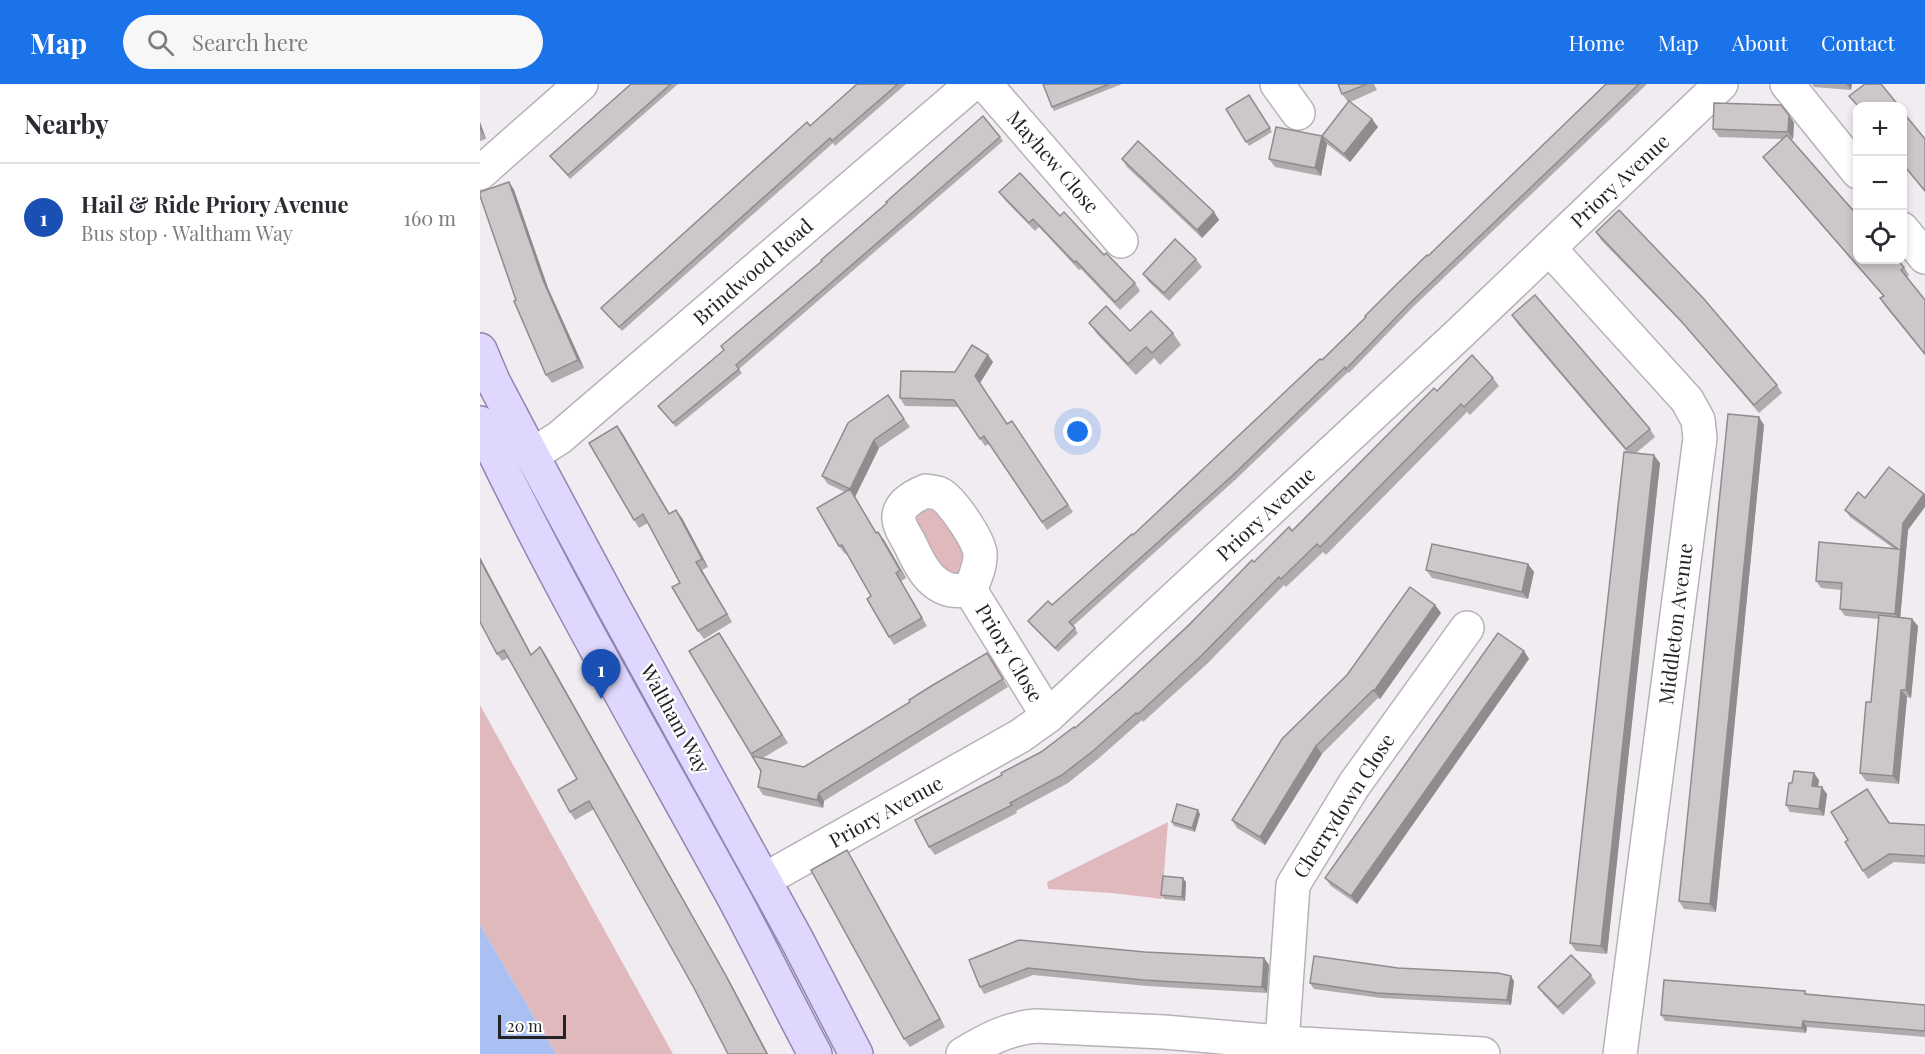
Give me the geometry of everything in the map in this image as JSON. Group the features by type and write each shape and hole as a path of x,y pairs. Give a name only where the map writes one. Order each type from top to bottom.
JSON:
{"main road":[{"name":"Waltham Way","path":"480,350 494,383 532,456 797,940 850,1043"},
{"name":"Waltham Way","path":"480,423 525,517 698,833 814,1052"},
{"path":"583,626 613,606"},
{"path":"698,833 728,816"},
{"path":"765,959 797,940"},
{"path":"814,1052 850,1043"}],"street":[{"path":"480,173 581,84"},
{"name":"Brindwood Road","path":"532,456 559,438 972,84"},
{"name":"Mayhew Close","path":"985,84 1121,241"},
{"path":"1277,84 1298,113"},
{"name":"Priory Avenue","path":"764,880 1020,736 1048,716 1549,248 1721,84"},
{"path":"1786,84 1853,167"},
{"path":"1907,235 1925,257"},
{"name":"Middleton Avenue","path":"1549,248 1686,400 1698,420 1700,438 1620,1054"},
{"name":"Priory Close","path":"970,590 1048,716"},
{"name":"Cherrydown Close","path":"1296,1047 1293,885 1354,785 1467,628"},
{"path":"963,1054 999,1034 1036,1026 1164,1032 1296,1047 1483,1054"}],"shaded area":[{"path":"934,503 968,543 966,578 951,581 911,525 916,507"},
{"path":"480,705 673,1054 556,1054 480,925"},
{"path":"1168,822 1162,899 1048,889 1047,882"}],"water":[{"path":"480,925 556,1054 480,1054"}],"building":[{"path":"631,84 671,84 568,175 550,156"},
{"path":"857,84 898,84 832,141 830,138 619,327 601,308 807,122 810,126"},
{"path":"1043,84 1109,84 1052,107"},
{"path":"1338,84 1367,84 1342,94"},
{"path":"1606,84 1639,84 1409,304 1346,369 1345,367 1232,476 1069,622 1075,628 1055,648 1028,621 1048,601 1052,605 1133,535 1320,359 1322,360 1398,283"},
{"path":"1865,84 1881,84 1896,102 1854,102 1849,96"},
{"path":"1249,95 1270,128 1246,142 1226,109"},
{"path":"1349,101 1372,119 1344,154 1322,136"},
{"path":"1714,103 1781,105 1789,115 1788,132 1713,129"},
{"path":"983,116 1000,137 736,365 739,369 673,423 658,406 724,350 721,346 822,261"},
{"path":"1907,117 1925,139 1925,191 1907,169"},
{"path":"1276,127 1322,136 1315,168 1269,159"},
{"path":"1787,135 1853,210 1853,260 1763,157"},
{"path":"1138,141 1214,212 1197,230 1122,159"},
{"path":"1020,173 1060,216 1064,212 1104,255 1106,253 1135,283 1115,302 1033,219 1029,223 999,192"},
{"path":"509,182 543,280 578,360 546,375 514,301 516,300 480,196 480,192"},
{"path":"1619,210 1704,299 1777,385 1754,405 1681,321 1596,232"},
{"path":"1175,239 1196,259 1164,293 1143,274"},
{"path":"1856,264 1901,264 1904,267 1901,270 1925,300 1925,354 1880,298 1884,296"},
{"path":"1535,295 1650,429 1626,449 1512,315"},
{"path":"1106,306 1130,331 1151,311 1173,333 1152,353 1146,347 1128,364 1089,323"},
{"path":"972,345 988,355 975,376 1007,424 1012,421 1068,505 1042,522 984,436 980,439 954,400 900,398 901,371 955,372"},
{"path":"1472,355 1493,378 1464,407 1461,404 1320,547 1317,544 1281,579 1279,577 1201,656 1138,714 1136,713 1062,775 1010,803 1012,805 929,847 915,820 1002,775 1001,773 1041,752 1075,728 1188,626 1252,560 1254,562 1289,527 1292,531 1434,388 1437,391"},
{"path":"888,395 904,419 874,440 850,489 822,476 848,423"},
{"path":"1728,414 1759,417 1710,904 1679,901"},
{"path":"617,426 669,514 676,510 702,559 696,562 727,614 698,631 672,587 680,583 643,514 634,520 589,443"},
{"path":"1624,452 1654,455 1601,946 1570,943"},
{"path":"1889,467 1924,494 1903,523 1895,614 1840,609 1842,583 1816,581 1819,542 1898,549 1845,510 1858,492 1865,498"},
{"path":"850,489 900,570 896,573 922,618 889,637 867,599 871,596 842,545 839,546 817,508"},
{"path":"1432,544 1528,564 1522,592 1426,570"},
{"path":"480,560 531,655 540,647 725,974 767,1054 728,1054 694,988 589,801 570,812 558,790 577,779 504,650 497,654 480,622"},
{"path":"1410,587 1435,605 1374,691 1316,746 1260,837 1232,820 1282,739 1347,675"},
{"path":"1879,615 1912,619 1906,690 1901,690 1893,776 1860,773 1866,702 1871,702"},
{"path":"719,633 782,735 751,754 689,651"},
{"path":"1498,633 1524,651 1351,896 1325,878"},
{"path":"987,653 1003,679 819,793 817,800 758,787 761,771 752,756 804,767"},
{"path":"1794,771 1814,773 1812,786 1822,787 1819,809 1786,805 1789,783 1792,783"},
{"path":"1867,789 1889,823 1925,825 1925,856 1889,854 1863,871 1845,842 1848,840 1831,812"},
{"path":"1177,804 1198,810 1192,828 1172,822"},
{"path":"847,850 940,1019 904,1039 811,870"},
{"path":"1163,876 1183,878 1182,897 1161,895"},
{"path":"1019,940 1145,952 1264,958 1262,987 1143,980 1028,968 980,987 969,960"},
{"path":"1571,955 1591,975 1558,1007 1538,987"},
{"path":"1314,956 1398,968 1498,973 1511,976 1507,1000 1377,993 1310,983"},
{"path":"1664,980 1805,991 1805,994 1925,1005 1925,1031 1803,1021 1802,1028 1661,1015"}],"place":[{"name":"Hail & Ride Priory Avenue","path":"601,699"}]}
